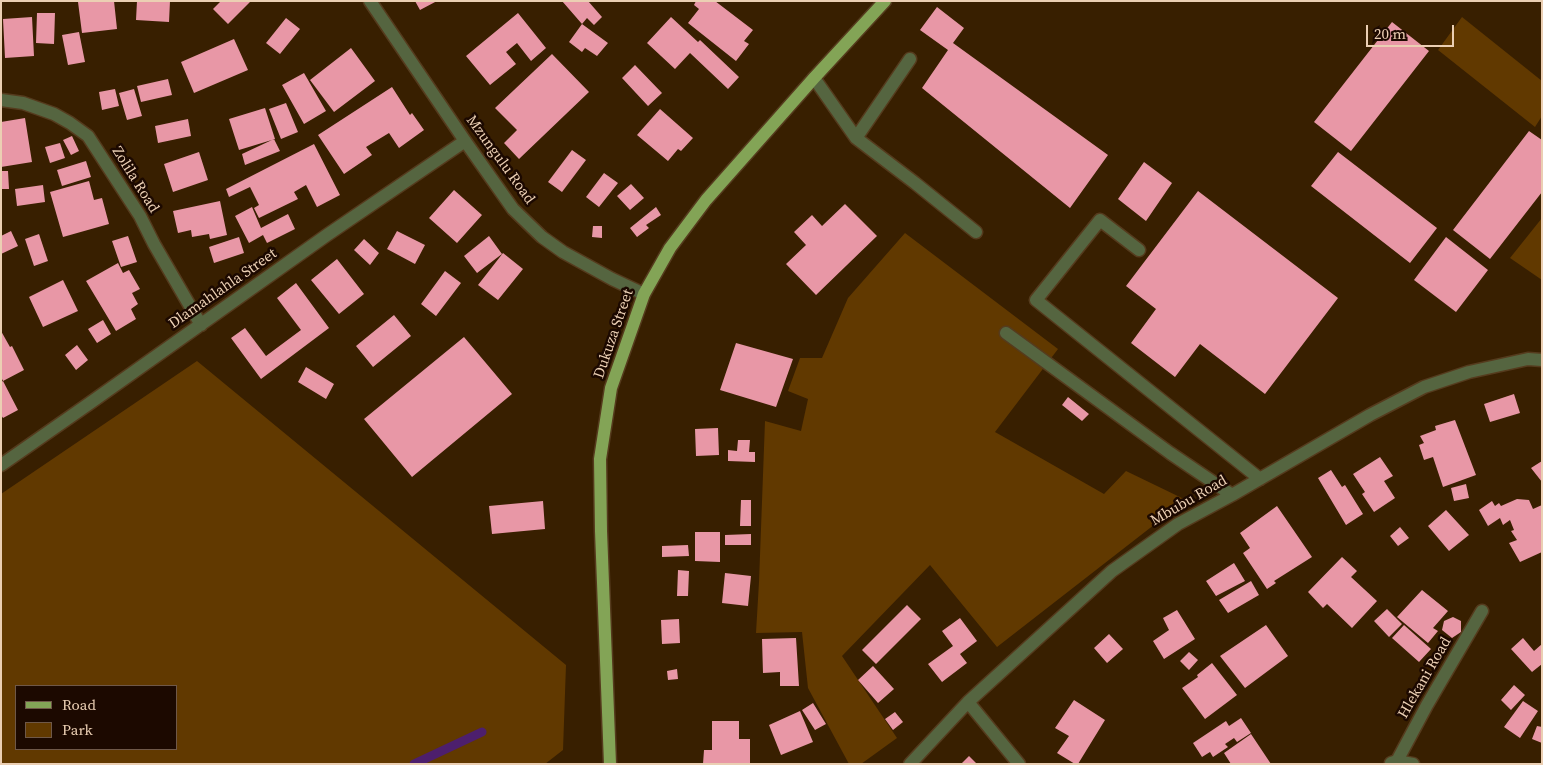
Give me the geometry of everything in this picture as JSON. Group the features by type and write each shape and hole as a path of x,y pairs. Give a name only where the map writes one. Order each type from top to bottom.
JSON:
{"main road":[{"name":"Dukuza Street","path":"610,764 600,459 611,388 644,294 670,248 706,200 885,1"}],"street":[{"name":"Mzungulu Road","path":"370,1 465,141 514,209 542,237 563,252 644,294"},
{"path":"856,138 910,59"},
{"path":"814,78 856,138 915,182 976,232"},
{"name":"Zolila Road","path":"1,100 23,103 54,114 88,136 140,216 201,325"},
{"name":"Dlamahlahla Street","path":"1,465 327,235 465,141"},
{"path":"1138,250 1100,220 1036,300 1260,479"},
{"path":"1006,333 1232,496"},
{"name":"Mbubu Road","path":"910,764 968,702 1112,570 1178,524 1232,496 1370,415 1424,387 1478,370 1528,359 1542,360"},
{"name":"Hlekani Road","path":"1413,764 1394,762 1482,611"},
{"path":"968,702 1019,764"}],"green space":[{"path":"1462,17 1542,81 1542,116 1535,127 1438,50"},
{"path":"1542,218 1542,280 1510,258"},
{"path":"905,233 1058,349 995,432 1104,494 1126,471 1186,500 997,647 930,565 842,656 897,738 861,764 849,764 808,688 802,632 756,633 765,421 801,431 808,399 788,391 800,358 822,358 848,298"},
{"path":"197,361 566,665 563,750 545,764 1,764 1,494"}],"building":[{"path":"114,1 117,29 82,33 78,2"},
{"path":"137,1 170,1 169,22 136,20"},
{"path":"221,1 251,1 228,24 213,9"},
{"path":"415,1 437,1 420,10"},
{"path":"562,1 588,1 602,17 594,25 587,18 582,24"},
{"path":"696,1 715,1 753,30 744,41 749,44 736,61 688,23 699,9 694,5"},
{"path":"937,7 964,28 953,43 1108,155 1070,208 922,88 948,50 920,30"},
{"path":"37,13 55,13 54,44 36,43"},
{"path":"518,13 546,48 531,61 517,43 506,52 516,64 490,85 466,56"},
{"path":"32,17 34,56 5,58 3,19"},
{"path":"671,17 698,42 700,40 739,77 728,89 690,53 675,69 647,43"},
{"path":"286,18 300,29 280,54 266,43"},
{"path":"1392,22 1429,51 1351,151 1314,122"},
{"path":"582,24 608,43 597,56 585,48 582,52 569,42"},
{"path":"79,32 85,62 68,65 62,35"},
{"path":"234,39 248,70 194,93 181,62"},
{"path":"351,48 375,81 334,112 310,80"},
{"path":"552,54 589,92 519,159 504,143 517,130 495,108"},
{"path":"635,65 662,93 648,106 622,78"},
{"path":"304,73 326,111 304,124 282,85"},
{"path":"168,79 172,95 141,102 137,86"},
{"path":"392,87 410,115 412,113 424,130 399,148 389,133 366,147 372,155 344,174 318,135"},
{"path":"115,89 119,106 102,110 99,92"},
{"path":"134,89 142,116 127,120 119,93"},
{"path":"286,103 298,132 281,139 269,109"},
{"path":"265,108 275,139 239,150 229,119"},
{"path":"660,109 693,138 681,151 678,149 668,161 637,135"},
{"path":"25,118 32,162 1,167 1,122"},
{"path":"188,119 191,136 158,143 155,126"},
{"path":"1529,131 1542,140 1542,192 1490,259 1453,230"},
{"path":"72,136 79,151 71,155 63,140"},
{"path":"274,139 280,151 245,165 242,154"},
{"path":"60,143 65,158 50,163 45,147"},
{"path":"314,144 340,195 317,207 306,185 294,192 298,199 259,218 254,208 259,205 250,187 229,197 226,189"},
{"path":"572,150 586,160 562,192 548,182"},
{"path":"199,152 208,180 173,192 164,164"},
{"path":"1338,152 1437,228 1410,263 1311,186"},
{"path":"86,161 91,177 62,186 57,170"},
{"path":"1144,162 1172,183 1146,221 1118,199"},
{"path":"1,171 8,171 9,189 1,189"},
{"path":"604,173 618,183 599,207 586,197"},
{"path":"89,181 94,200 102,198 109,224 63,237 50,192"},
{"path":"631,184 644,198 630,210 617,196"},
{"path":"43,185 45,202 17,206 15,189"},
{"path":"454,190 482,215 457,243 429,218"},
{"path":"1198,191 1338,298 1265,394 1200,344 1175,377 1131,343 1156,309 1126,286"},
{"path":"220,201 227,235 210,239 209,234 192,237 191,230 178,233 173,211"},
{"path":"845,204 877,236 816,295 786,264 806,245 794,232 812,215 822,226"},
{"path":"252,207 261,228 288,214 295,229 267,243 263,235 249,243 235,216"},
{"path":"656,207 661,215 646,225 649,228 637,237 630,228"},
{"path":"593,226 602,226 602,238 592,237"},
{"path":"11,231 18,246 1,254 1,236"},
{"path":"397,231 425,245 415,264 387,249"},
{"path":"39,234 48,261 34,266 25,239"},
{"path":"128,236 137,262 121,267 112,241"},
{"path":"489,236 502,254 477,273 464,256"},
{"path":"239,237 244,253 214,263 209,247"},
{"path":"1446,237 1488,270 1456,312 1414,280"},
{"path":"364,239 379,253 370,265 354,250"},
{"path":"503,253 523,269 498,300 478,285"},
{"path":"337,259 364,294 339,314 311,280"},
{"path":"118,263 123,273 129,270 140,289 132,293 138,304 131,309 136,319 116,331 86,281"},
{"path":"445,271 461,283 436,316 421,304"},
{"path":"63,280 78,311 43,327 29,297"},
{"path":"296,283 329,328 261,379 231,338 245,328 266,356 301,330 277,298"},
{"path":"394,315 411,336 373,367 356,346"},
{"path":"103,320 111,334 97,343 88,329"},
{"path":"1,331 10,347 12,346 24,370 3,381 1,377"},
{"path":"464,337 512,394 412,477 364,419"},
{"path":"736,343 793,359 776,407 720,390"},
{"path":"77,345 88,360 76,370 65,355"},
{"path":"306,367 334,384 326,399 298,382"},
{"path":"3,381 18,410 3,418 1,415 1,382"},
{"path":"1514,394 1520,413 1490,422 1484,404"},
{"path":"1068,397 1089,414 1082,421 1062,405"},
{"path":"1455,420 1476,475 1443,487 1433,457 1424,460 1419,445 1424,443 1420,436 1436,430 1435,426"},
{"path":"718,428 719,455 696,456 695,429"},
{"path":"738,440 750,440 749,452 755,452 755,462 728,461 728,450 737,451"},
{"path":"1380,457 1393,476 1384,481 1395,498 1374,512 1362,494 1365,492 1353,474"},
{"path":"1542,461 1542,482 1531,468"},
{"path":"1331,470 1342,487 1345,485 1363,514 1346,525 1318,478"},
{"path":"1466,484 1469,498 1454,501 1451,488"},
{"path":"1517,499 1529,500 1533,509 1542,505 1542,552 1520,562 1509,543 1517,540 1511,531 1514,530 1510,520 1503,525 1500,518 1488,526 1479,510 1492,501 1495,506 1499,503 1501,506"},
{"path":"741,500 751,500 751,526 740,526"},
{"path":"543,501 545,529 492,534 489,506"},
{"path":"1277,506 1312,557 1274,581 1276,583 1267,589 1243,553 1250,548 1240,533"},
{"path":"1446,510 1469,535 1449,551 1428,526"},
{"path":"1400,527 1409,538 1398,546 1390,536"},
{"path":"695,532 720,532 720,562 695,561"},
{"path":"751,534 751,545 725,545 725,535"},
{"path":"688,545 689,556 662,557 662,546"},
{"path":"1342,557 1357,571 1351,577 1377,601 1352,628 1327,604 1323,608 1308,592"},
{"path":"1234,563 1245,581 1216,596 1206,581"},
{"path":"678,570 689,571 688,596 677,596"},
{"path":"725,573 751,576 748,606 722,603"},
{"path":"1251,581 1259,595 1228,613 1219,600"},
{"path":"1422,590 1448,611 1433,628 1438,631 1428,643 1397,617"},
{"path":"907,605 921,619 876,664 862,650"},
{"path":"1387,609 1402,624 1389,637 1374,621"},
{"path":"1177,610 1195,639 1164,659 1153,641 1169,630 1163,618"},
{"path":"1453,617 1461,621 1461,632 1452,638 1442,630 1444,621"},
{"path":"960,618 977,641 960,654 967,663 942,682 928,664 953,646 942,631"},
{"path":"679,619 680,643 662,644 661,620"},
{"path":"1266,625 1288,656 1245,688 1220,656"},
{"path":"1404,625 1431,649 1419,662 1392,638"},
{"path":"1109,634 1123,649 1107,663 1094,648"},
{"path":"796,638 799,686 780,686 780,672 763,673 762,639"},
{"path":"1523,638 1534,651 1542,644 1542,664 1532,672 1511,649"},
{"path":"1189,652 1198,660 1189,670 1180,661"},
{"path":"1212,663 1237,695 1205,719 1182,688 1198,677 1197,675"},
{"path":"873,666 894,689 878,703 858,680"},
{"path":"677,669 678,679 668,680 667,671"},
{"path":"1514,685 1525,695 1511,710 1501,700"},
{"path":"1074,700 1105,720 1078,764 1057,753 1069,736 1055,728"},
{"path":"1523,701 1538,711 1520,738 1504,727"},
{"path":"813,703 826,724 815,730 802,710"},
{"path":"800,711 813,742 781,755 769,725"},
{"path":"895,712 903,722 893,730 885,719"},
{"path":"1241,718 1251,733 1237,742 1234,738 1225,744 1228,747 1213,757 1210,752 1202,757 1193,743 1226,721 1229,726"},
{"path":"712,721 739,721 739,739 750,739 750,764 703,764 704,750 712,750"},
{"path":"1537,726 1542,727 1542,743 1532,739"},
{"path":"1251,734 1271,764 1231,764 1224,753"},
{"path":"969,756 977,764 961,764"}],"waterway":[{"path":"414,764 482,732"}]}
